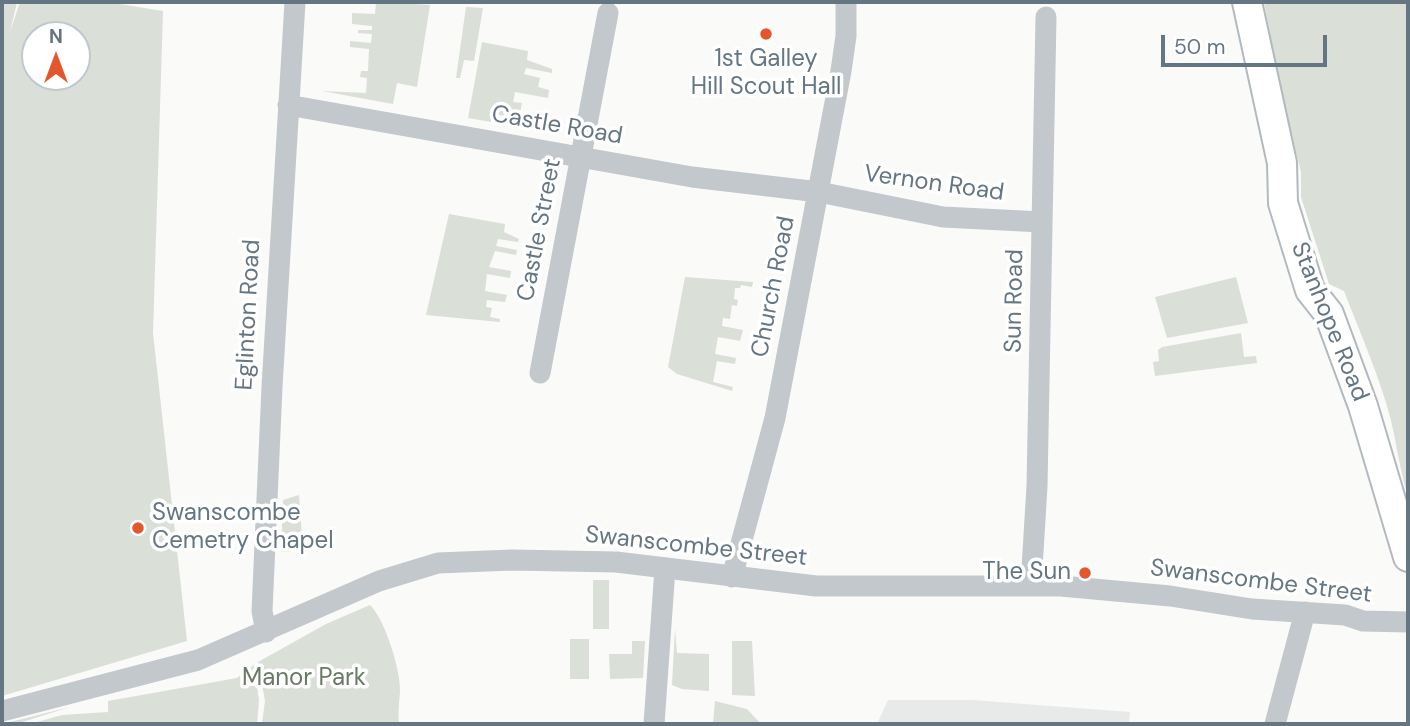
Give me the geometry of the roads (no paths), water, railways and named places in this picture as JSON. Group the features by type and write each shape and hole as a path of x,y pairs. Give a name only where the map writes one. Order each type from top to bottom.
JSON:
{"main road":[{"name":"Stanhope Road","path":"1247,2 1282,163 1283,203 1310,290 1329,314 1363,406 1408,557"}],"street":[{"name":"Eglinton Road","path":"265,632 262,618 265,526 295,2"},
{"name":"Church Road","path":"732,578 775,418 846,43 846,2"},
{"name":"Castle Street","path":"540,373 608,13"},
{"name":"Sun Road","path":"1031,585 1037,485 1046,17"},
{"name":"Castle Road","path":"288,105 692,177 818,192"},
{"name":"Vernon Road","path":"818,192 943,216 1042,222"},
{"name":"Swanscombe Street","path":"2,711 188,663 379,581 438,563 562,561 664,568 817,586 1031,585 1170,596 1247,608 1345,615 1363,621 1408,622"},
{"path":"654,724 664,568"},
{"path":"1275,724 1305,612"}],"place":[{"name":"1st Galley Hill Scout Hall","path":"766,34"},
{"name":"Swanscombe Cemetry Chapel","path":"138,528"},
{"name":"The Sun","path":"1085,573"}],"park label":[{"name":"Manor Park","path":"304,679"}]}
